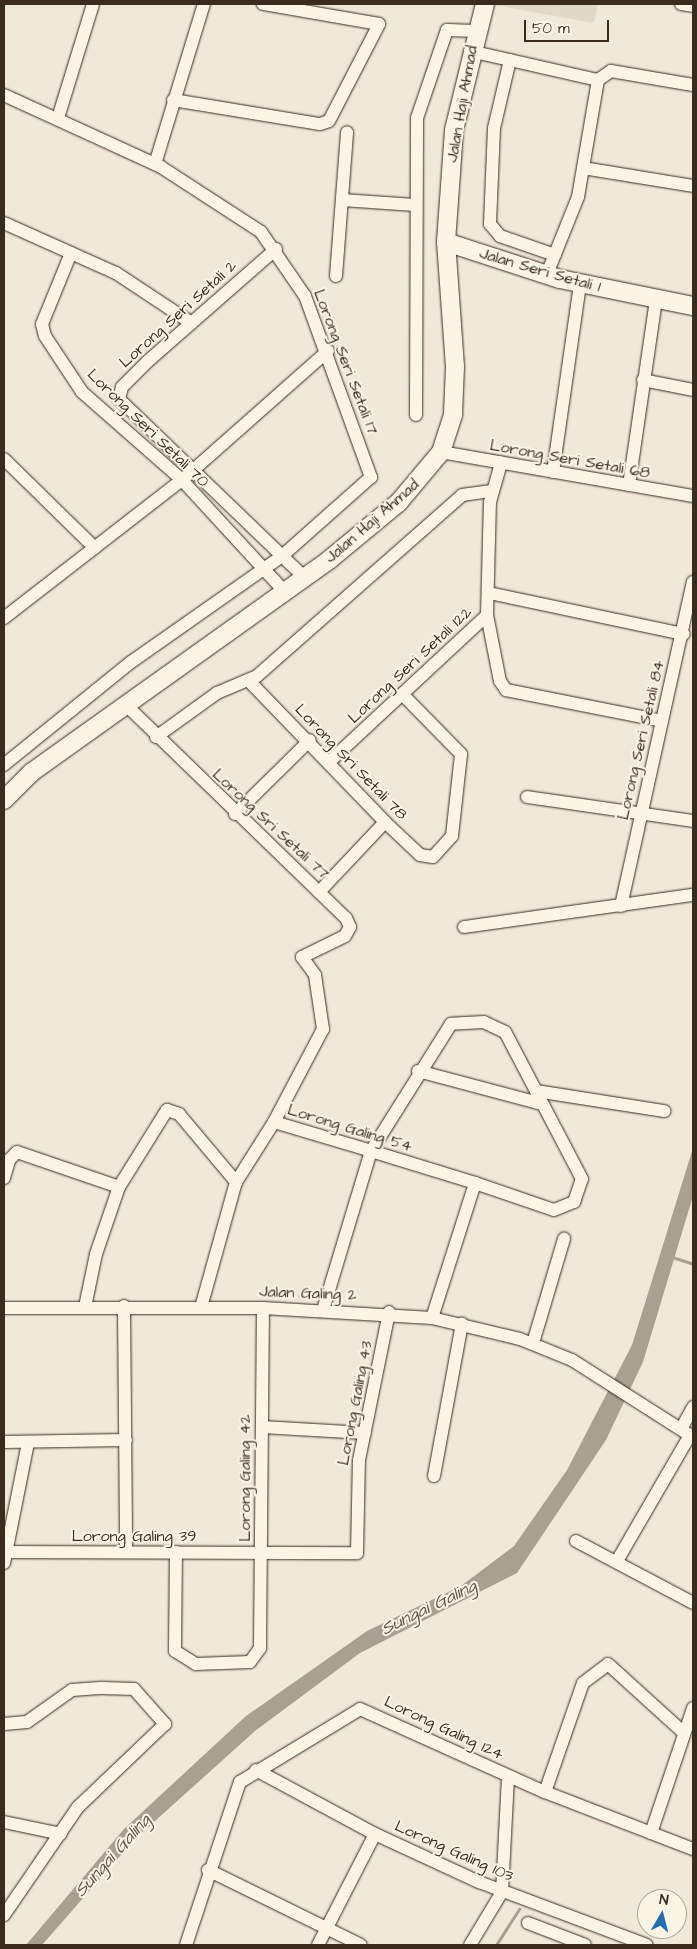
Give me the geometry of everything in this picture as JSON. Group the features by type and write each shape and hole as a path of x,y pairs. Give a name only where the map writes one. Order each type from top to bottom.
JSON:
{"street":[{"path":"58,118 94,4"},
{"path":"155,164 173,100 204,4"},
{"path":"173,100 325,123 379,24 263,4"},
{"name":"Jalan Haji Ahmad","path":"4,800 32,772 305,578 399,502 441,452 453,414 456,368 446,242 454,130 470,51 485,4"},
{"path":"681,4 693,6"},
{"path":"416,415 415,205 422,98 447,30 476,31"},
{"path":"470,51 598,80"},
{"path":"510,60 494,128 490,224 500,236 555,255"},
{"path":"547,274 575,205 598,80 611,71 693,85"},
{"name":"Lorong Seri Setali 17","path":"4,94 155,164 261,232 276,249 305,296 328,351 371,477 282,556"},
{"path":"336,276 347,132"},
{"path":"583,168 693,186"},
{"path":"342,200 415,205"},
{"path":"4,223 126,279 190,322"},
{"name":"Jalan Seri Setali 1","path":"446,242 580,284 693,306"},
{"name":"Lorong Seri Setali 2","path":"186,476 119,399 122,387 190,322 276,249"},
{"name":"Lorong Seri Setali 70","path":"71,253 42,324 45,336 82,392 186,476 285,592"},
{"path":"553,472 580,284"},
{"path":"629,485 656,299"},
{"path":"4,618 186,476 328,351"},
{"path":"643,380 693,390"},
{"name":"Lorong Seri Setali 68","path":"441,452 693,496"},
{"path":"4,459 94,548"},
{"name":"Lorong Seri Setali 122","path":"330,761 487,615 490,593 492,491 501,463"},
{"path":"186,476 282,556 305,578"},
{"path":"156,737 217,693 249,681 462,494 492,491"},
{"path":"4,765 131,662 282,556"},
{"name":"Lorong Seri Setali 84","path":"621,906 640,814 684,634 693,582"},
{"path":"490,593 684,634"},
{"path":"487,615 500,681 506,690 662,721"},
{"name":"Lorong Sri Setali 78","path":"249,681 310,740 385,822 420,856 433,857 452,836 461,754 403,695"},
{"name":"Lorong Sri Setali 77","path":"126,705 235,814 346,918 350,927 345,936 302,957"},
{"path":"235,814 310,740"},
{"path":"527,798 693,820"},
{"path":"319,892 385,822"},
{"path":"464,927 693,895"},
{"name":"Lorong Galing 54","path":"302,957 312,968 319,991 323,1029 274,1122 561,1210 574,1202 582,1179 542,1104"},
{"path":"322,1310 371,1151 418,1071 451,1024 484,1022 505,1032 542,1104"},
{"path":"418,1071 542,1104"},
{"path":"536,1091 664,1111"},
{"path":"85,1307 96,1254 119,1186 162,1114 170,1109 179,1114 236,1182"},
{"path":"201,1307 236,1182 274,1122"},
{"path":"4,1178 9,1160 17,1152 119,1186"},
{"path":"432,1318 475,1183"},
{"path":"533,1344 564,1239"},
{"path":"124,1306 126,1552"},
{"name":"Jalan Galing 2","path":"4,1308 124,1306 263,1308 389,1312 432,1318 462,1324 533,1344 600,1376 639,1404 688,1434"},
{"name":"Lorong Galing 42","path":"176,1552 175,1651 196,1664 250,1662 260,1648 263,1308"},
{"name":"Lorong Galing 43","path":"261,1553 360,1551 358,1478 389,1312"},
{"path":"434,1476 462,1324"},
{"path":"617,1561 688,1434 693,1407"},
{"path":"262,1427 365,1433"},
{"path":"4,1442 126,1440"},
{"path":"5,1557 28,1443"},
{"path":"576,1541 617,1561 693,1603"},
{"name":"Lorong Galing 39","path":"5,1557 126,1552 261,1553"},
{"path":"544,1792 583,1683 608,1664 684,1733"},
{"path":"4,1724 27,1722 72,1690 103,1688 134,1689 165,1719 164,1729 85,1800 4,1915"},
{"path":"651,1833 693,1708"},
{"name":"Lorong Galing 124","path":"186,1945 235,1789 256,1770 360,1709 544,1792 693,1849"},
{"name":"Lorong Galing 103","path":"256,1770 375,1834 502,1892 647,1945"},
{"path":"470,1945 502,1892 508,1776"},
{"path":"4,1822 61,1834"},
{"path":"318,1945 375,1834"},
{"path":"208,1870 360,1945"},
{"path":"528,1924 585,1945"}],"shaded area":[{"path":"489,4 598,4 594,23"}],"water":[{"name":"Sungai Galing","path":"693,1148 693,1196 643,1362 606,1440 517,1573 360,1653 255,1731 135,1839 42,1945 26,1945 124,1829 246,1716 367,1631 461,1586 514,1546 567,1470 632,1345"}],"waterway":[{"path":"672,1257 693,1264"},
{"path":"496,1945 519,1909"}]}
